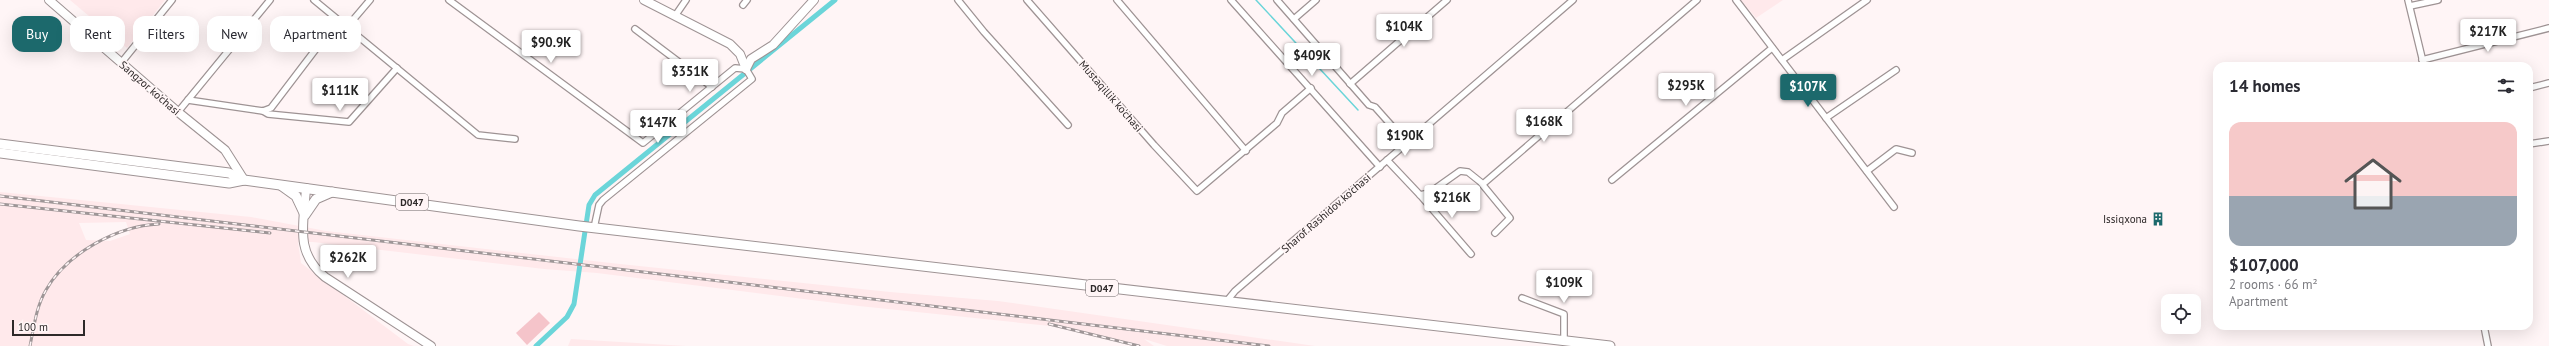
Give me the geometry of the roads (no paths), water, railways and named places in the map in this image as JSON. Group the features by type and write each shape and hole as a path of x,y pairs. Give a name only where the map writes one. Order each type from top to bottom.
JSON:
{"main road":[{"name":"D047","path":"0,144 229,173 244,180 594,228 1610,346"},
{"name":"D047","path":"0,153 229,183 244,180"},
{"path":"277,184 296,196 305,215"},
{"path":"305,215 316,199 333,191"}],"street":[{"name":"Sangzor ko'chasi","path":"49,0 178,112 225,150 244,180"},
{"path":"121,63 172,0"},
{"path":"178,112 270,0"},
{"path":"314,0 333,16"},
{"path":"356,16 370,0"},
{"path":"449,0 643,143 735,68 746,69"},
{"path":"594,228 599,205 603,200 752,79 740,54 730,44 644,0"},
{"path":"675,16 686,0"},
{"path":"746,69 751,59 773,45 814,0"},
{"path":"958,0 984,32 1068,125"},
{"name":"Mustaqillik ko'chasi","path":"1027,0 1154,145 1197,191 1246,151"},
{"path":"1117,0 1246,151 1277,123 1282,113 1310,88"},
{"path":"1231,0 1380,166"},
{"path":"1277,0 1350,84 1407,143"},
{"path":"1294,19 1316,0"},
{"path":"1350,84 1447,0"},
{"name":"Sharof Rashidov ko'chasi","path":"1226,302 1235,291 1572,0"},
{"path":"1482,184 1697,0"},
{"path":"1736,0 1894,207"},
{"path":"1782,60 1867,0"},
{"path":"2408,0 2423,62"},
{"path":"2410,6 2438,0"},
{"path":"2427,62 2549,28"},
{"path":"635,29 712,87"},
{"path":"361,38 478,135 515,139"},
{"path":"1612,180 1772,48"},
{"path":"263,111 271,108 314,52"},
{"path":"188,100 263,111 268,114 349,122 397,68"},
{"path":"1826,118 1896,70"},
{"path":"2533,87 2549,84"},
{"path":"2533,143 2549,140"},
{"path":"1867,171 1896,149 1912,153"},
{"path":"1387,160 1420,195 1471,254"},
{"path":"1420,195 1429,193 1460,171 1468,172 1482,184 1510,218 1495,233"},
{"path":"306,188 304,250 316,269 431,346"},
{"path":"1522,298 1564,314 1564,341"},
{"path":"2485,330 2488,346"}],"waterway":[{"path":"536,346 567,317 574,304 589,205 595,195 835,0"},
{"path":"1256,0 1358,110"}],"railway":[{"path":"0,196 1269,346"},
{"path":"0,204 270,233"},
{"path":"30,346 40,303 46,290 67,264 80,253 110,236 143,226 159,224"},
{"path":"1049,324 1139,346"}],"place":[{"name":"Issiqxona","path":"2158,219"}]}
